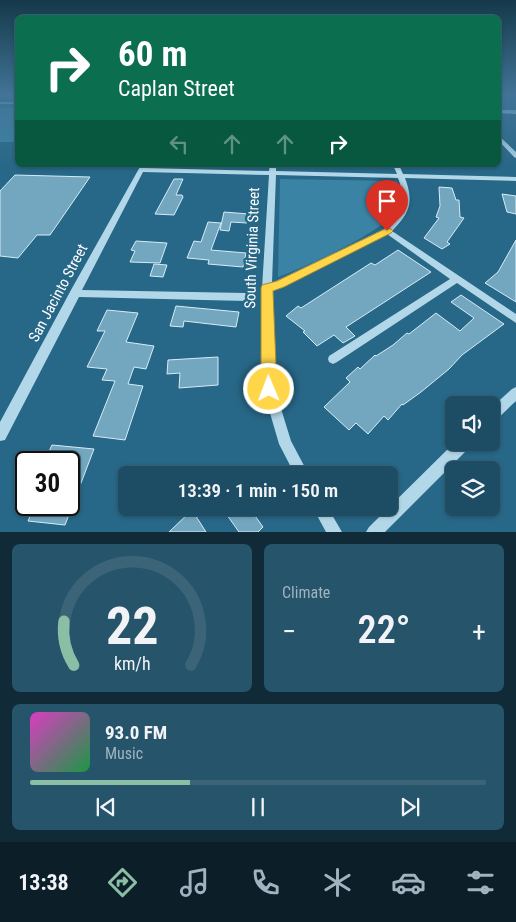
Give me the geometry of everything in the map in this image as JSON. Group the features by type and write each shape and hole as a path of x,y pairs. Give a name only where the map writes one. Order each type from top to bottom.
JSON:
{"street":[{"path":"501,140 516,156"},
{"path":"142,167 273,169 401,176 516,179"},
{"name":"San Jacinto Street","path":"0,435 142,167"},
{"path":"267,288 280,284 387,231 403,215 408,202 408,196 397,167"},
{"name":"South Virginia Street","path":"273,169 267,288 269,389 284,444 297,466"},
{"path":"387,231 516,319"},
{"path":"333,359 457,279"},
{"path":"74,293 246,296"},
{"path":"500,408 516,393"},
{"path":"374,532 457,451"},
{"path":"325,516 334,532"}],"shaded area":[{"path":"0,119 15,119 15,142 0,142"},
{"path":"280,179 397,181 402,200 395,213 366,235 327,256 278,277"}],"building":[{"path":"15,175 90,177 50,235 37,235 18,258 0,256 0,191"},
{"path":"174,179 183,179 176,195 182,195 183,197 174,215 155,214"},
{"path":"439,187 452,188 456,200 459,200 460,217 464,218 447,242 450,244 442,249 424,238 439,218 436,217 440,206"},
{"path":"502,194 516,196 516,214 507,212"},
{"path":"224,212 249,214 247,223 231,222 229,231 220,230"},
{"path":"208,222 221,223 211,250 246,253 243,267 208,264 209,260 187,258 194,241 201,242"},
{"path":"516,240 516,302 485,283 498,272"},
{"path":"136,241 167,243 160,263 130,262 135,251 131,250"},
{"path":"398,250 431,272 346,327 355,336 343,343 334,335 317,346 303,332 305,331 286,316 298,306 301,308 371,263 375,265"},
{"path":"154,264 167,265 163,277 150,276"},
{"path":"461,295 504,324 462,355 449,369 421,392 402,404 388,420 384,416 368,434 356,423 349,430 324,407 350,382 346,378 358,367 360,369 375,355 393,345 407,333 409,334 436,313 460,331 474,318 451,302"},
{"path":"176,306 239,312 236,327 184,321 183,327 170,326"},
{"path":"107,310 138,313 126,342 154,346 146,369 134,367 128,384 143,386 125,440 93,436 115,381 102,380 107,369 87,367 105,331 97,331"},
{"path":"218,357 218,385 179,388 180,373 167,374 168,360"},
{"path":"52,445 94,449 80,486 80,451 49,451"},
{"path":"30,516 68,516 65,525 28,521"},
{"path":"186,516 196,516 206,532 169,532"},
{"path":"228,516 255,516 263,527 258,532 239,532"}],"route":[{"path":"269,389 267,288 280,284 387,231"}]}
